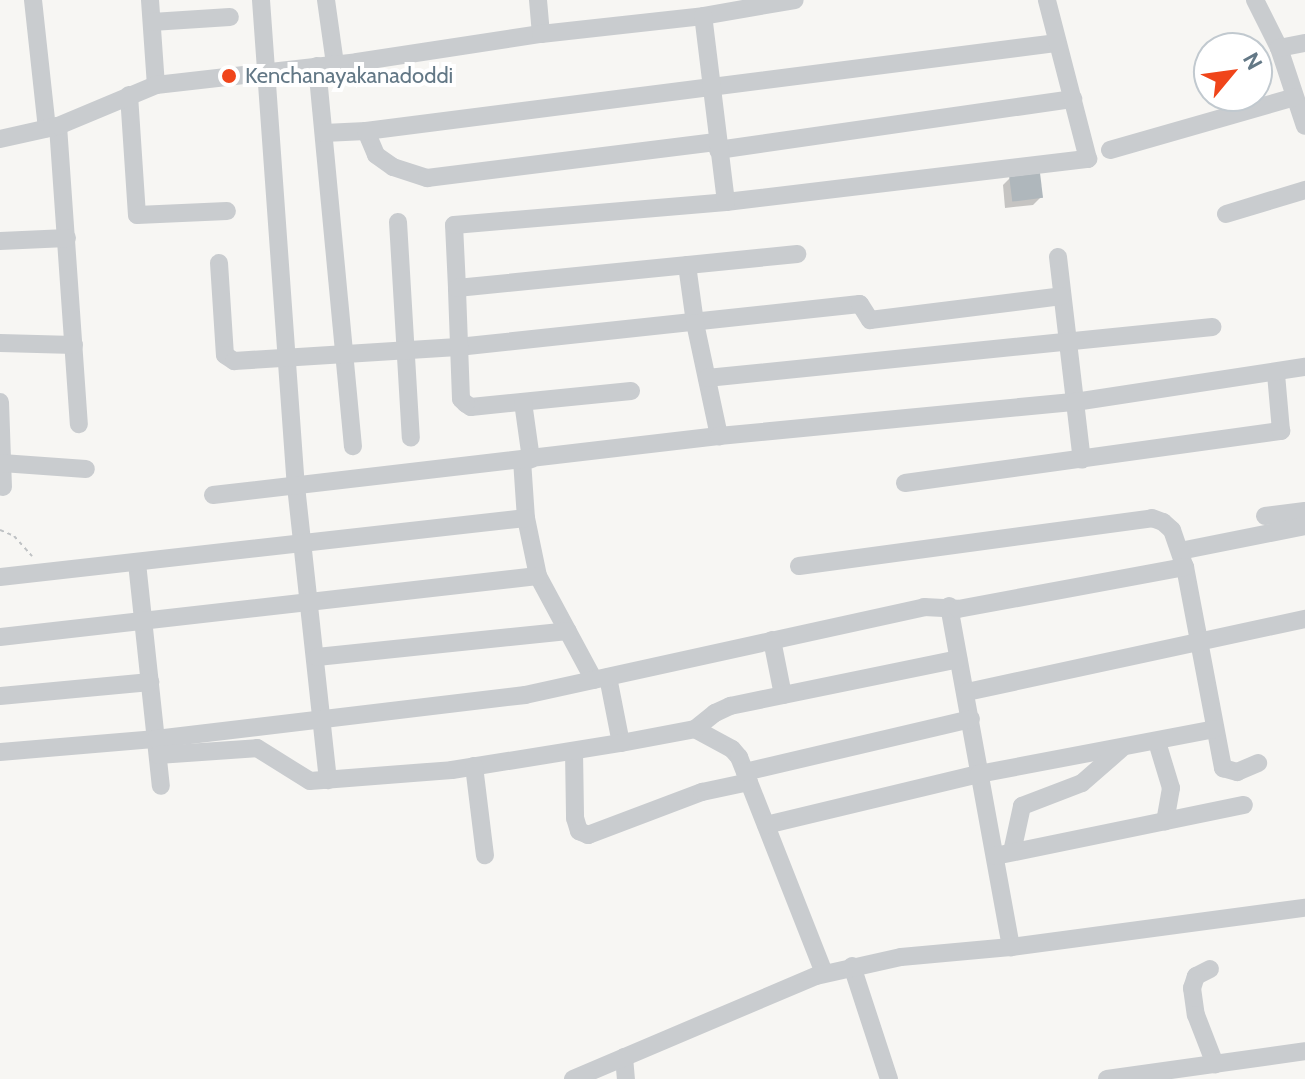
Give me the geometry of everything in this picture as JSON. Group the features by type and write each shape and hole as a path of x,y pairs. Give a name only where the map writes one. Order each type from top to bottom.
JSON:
{"street":[{"path":"33,0 67,238 79,424"},
{"path":"150,0 156,85"},
{"path":"261,0 296,486 324,720 328,780"},
{"path":"326,0 324,133 353,446"},
{"path":"538,0 541,34"},
{"path":"631,391 471,407 466,404 461,399 454,225 726,202 1086,160 1089,157 1047,0"},
{"path":"1255,0 1279,48 1305,126"},
{"path":"0,139 53,127 156,85 326,65 541,34 703,16 785,1"},
{"path":"703,16 726,202"},
{"path":"152,22 230,17"},
{"path":"324,133 366,131 1057,43"},
{"path":"1279,48 1305,43"},
{"path":"129,95 137,215 227,211"},
{"path":"1110,150 1295,97"},
{"path":"366,131 376,155 393,167 427,178 717,146 1073,99"},
{"path":"1226,214 1305,190"},
{"path":"398,222 411,438"},
{"path":"0,241 67,238"},
{"path":"457,288 797,254"},
{"path":"1058,257 1082,460"},
{"path":"219,263 228,360 458,347 860,304 870,320 1062,296"},
{"path":"687,265 695,323 719,436"},
{"path":"707,378 1212,327"},
{"path":"0,343 74,345"},
{"path":"213,495 719,436 1075,402 1276,374 1305,367"},
{"path":"905,483 1281,431 1276,374"},
{"path":"0,402 3,487"},
{"path":"523,402 526,518 538,576 568,631 601,678 621,743"},
{"path":"2,463 86,469"},
{"path":"1265,516 1305,511"},
{"path":"0,577 526,518"},
{"path":"799,566 1152,518 1172,530 1182,559 1201,640 1214,729 1227,772 1258,763"},
{"path":"157,747 324,720 525,695 924,607 949,606 958,609 1182,559 1305,526"},
{"path":"137,563 161,786"},
{"path":"0,637 538,576"},
{"path":"949,606 967,692 979,774 1004,854 1011,947"},
{"path":"967,692 1305,619"},
{"path":"317,657 568,631"},
{"path":"772,640 783,695"},
{"path":"0,752 157,747 257,748 310,781 474,766 695,729 730,706 958,659"},
{"path":"0,696 150,682"},
{"path":"574,751 575,818 579,831 588,835 747,777 971,719"},
{"path":"695,729 732,749 747,777 824,973"},
{"path":"766,825 979,774 1214,729"},
{"path":"1157,742 1171,788 1165,821"},
{"path":"1004,854 1022,806 1082,783 1121,749"},
{"path":"474,766 485,855"},
{"path":"1004,854 1244,805"},
{"path":"573,1079 824,973 852,966 901,957 1011,947 1305,908"},
{"path":"852,966 889,1079"},
{"path":"1210,969 1196,976 1192,988 1196,1015 1215,1064"},
{"path":"1107,1079 1215,1064 1246,1070 1305,1051"},
{"path":"624,1057 626,1079"}],"path":[{"path":"0,530 23,544 44,573"}],"building":[{"path":"1040,173 1043,198 1012,202 1009,177"}],"place":[{"name":"Kenchanayakanadoddi","path":"229,76"}]}
